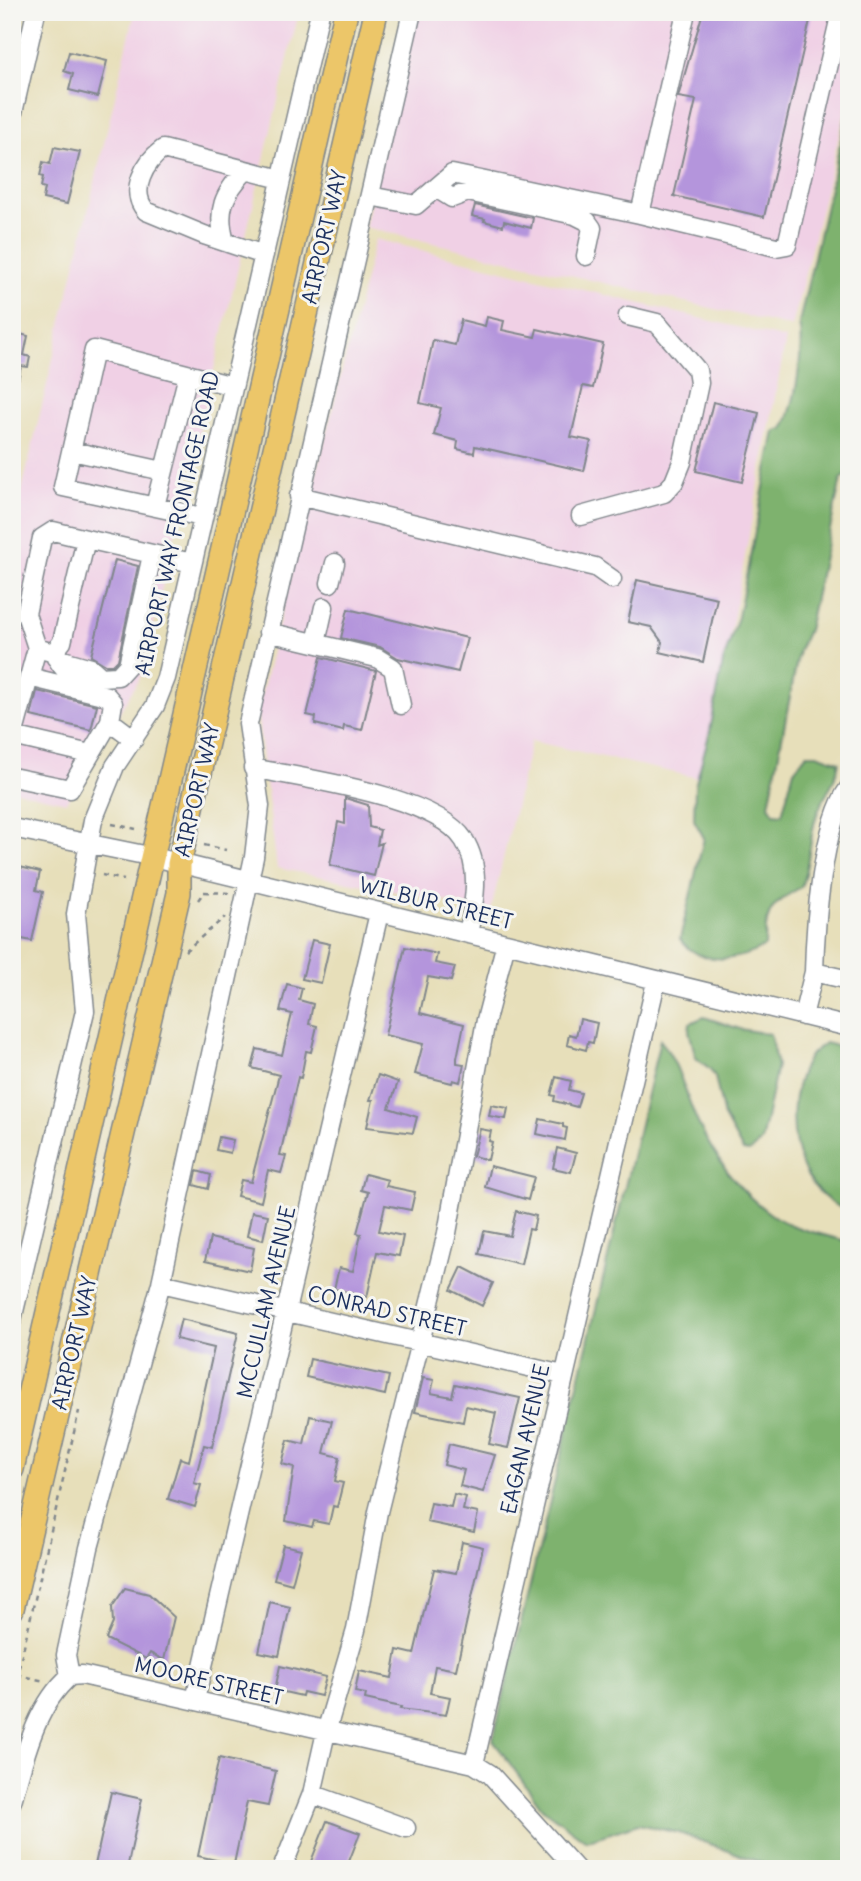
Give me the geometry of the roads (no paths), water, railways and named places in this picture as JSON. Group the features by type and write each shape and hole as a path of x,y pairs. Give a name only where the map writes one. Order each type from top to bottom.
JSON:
{"main road":[{"name":"AIRPORT WAY","path":"12,1469 346,12"},
{"name":"AIRPORT WAY","path":"12,1609 180,893 179,864 376,12"}],"street":[{"path":"12,117 36,12"},
{"name":"AIRPORT WAY FRONTAGE ROAD","path":"12,1320 20,1245 85,1011 76,914 89,842 106,785 155,706 166,678 320,12"},
{"path":"12,1801 27,1748 49,1702 70,1676 66,1655 89,1548 161,1283 254,857 260,806 248,724 412,12"},
{"path":"640,214 686,12"},
{"path":"370,196 415,205 453,174 640,214 776,247 787,245 841,12"},
{"path":"264,255 146,211 141,205 139,183 152,156 163,149 281,179"},
{"path":"225,242 219,222 222,202 246,170"},
{"path":"436,188 452,198 468,192 575,215 587,221 592,228 586,256"},
{"path":"581,516 664,493 674,482 682,462 699,383 696,370 656,323 628,316"},
{"path":"202,517 64,487 94,350 233,386"},
{"path":"155,506 188,375"},
{"path":"72,451 163,471"},
{"path":"299,496 595,568 612,579"},
{"path":"152,555 128,665 118,676 84,679 71,675 59,666 26,614 42,538 53,531 192,564"},
{"path":"86,539 62,642 29,677 13,738 90,754"},
{"path":"330,583 335,563"},
{"path":"316,643 324,607"},
{"path":"268,632 377,658 393,668 401,705"},
{"path":"12,777 70,789 110,721 113,703 107,696 29,677"},
{"path":"110,721 134,738"},
{"path":"253,768 410,803 443,818 464,840 474,868 476,894 468,934"},
{"path":"803,1016 814,972 816,909 841,827 842,797 849,788"},
{"name":"WILBUR STREET","path":"12,828 89,842 179,864 246,888 379,913 849,1027"},
{"name":"MCCULLAM AVENUE","path":"195,1700 379,913"},
{"path":"282,1869 312,1794 326,1732 356,1630 378,1512 447,1233 486,1020 506,943"},
{"path":"814,972 849,980"},
{"name":"EAGAN AVENUE","path":"474,1764 656,982"},
{"name":"CONRAD STREET","path":"161,1283 563,1375"},
{"name":"MOORE STREET","path":"70,1676 82,1675 474,1764"},
{"path":"474,1764 490,1774 576,1869"},
{"path":"312,1794 406,1828"}]}
